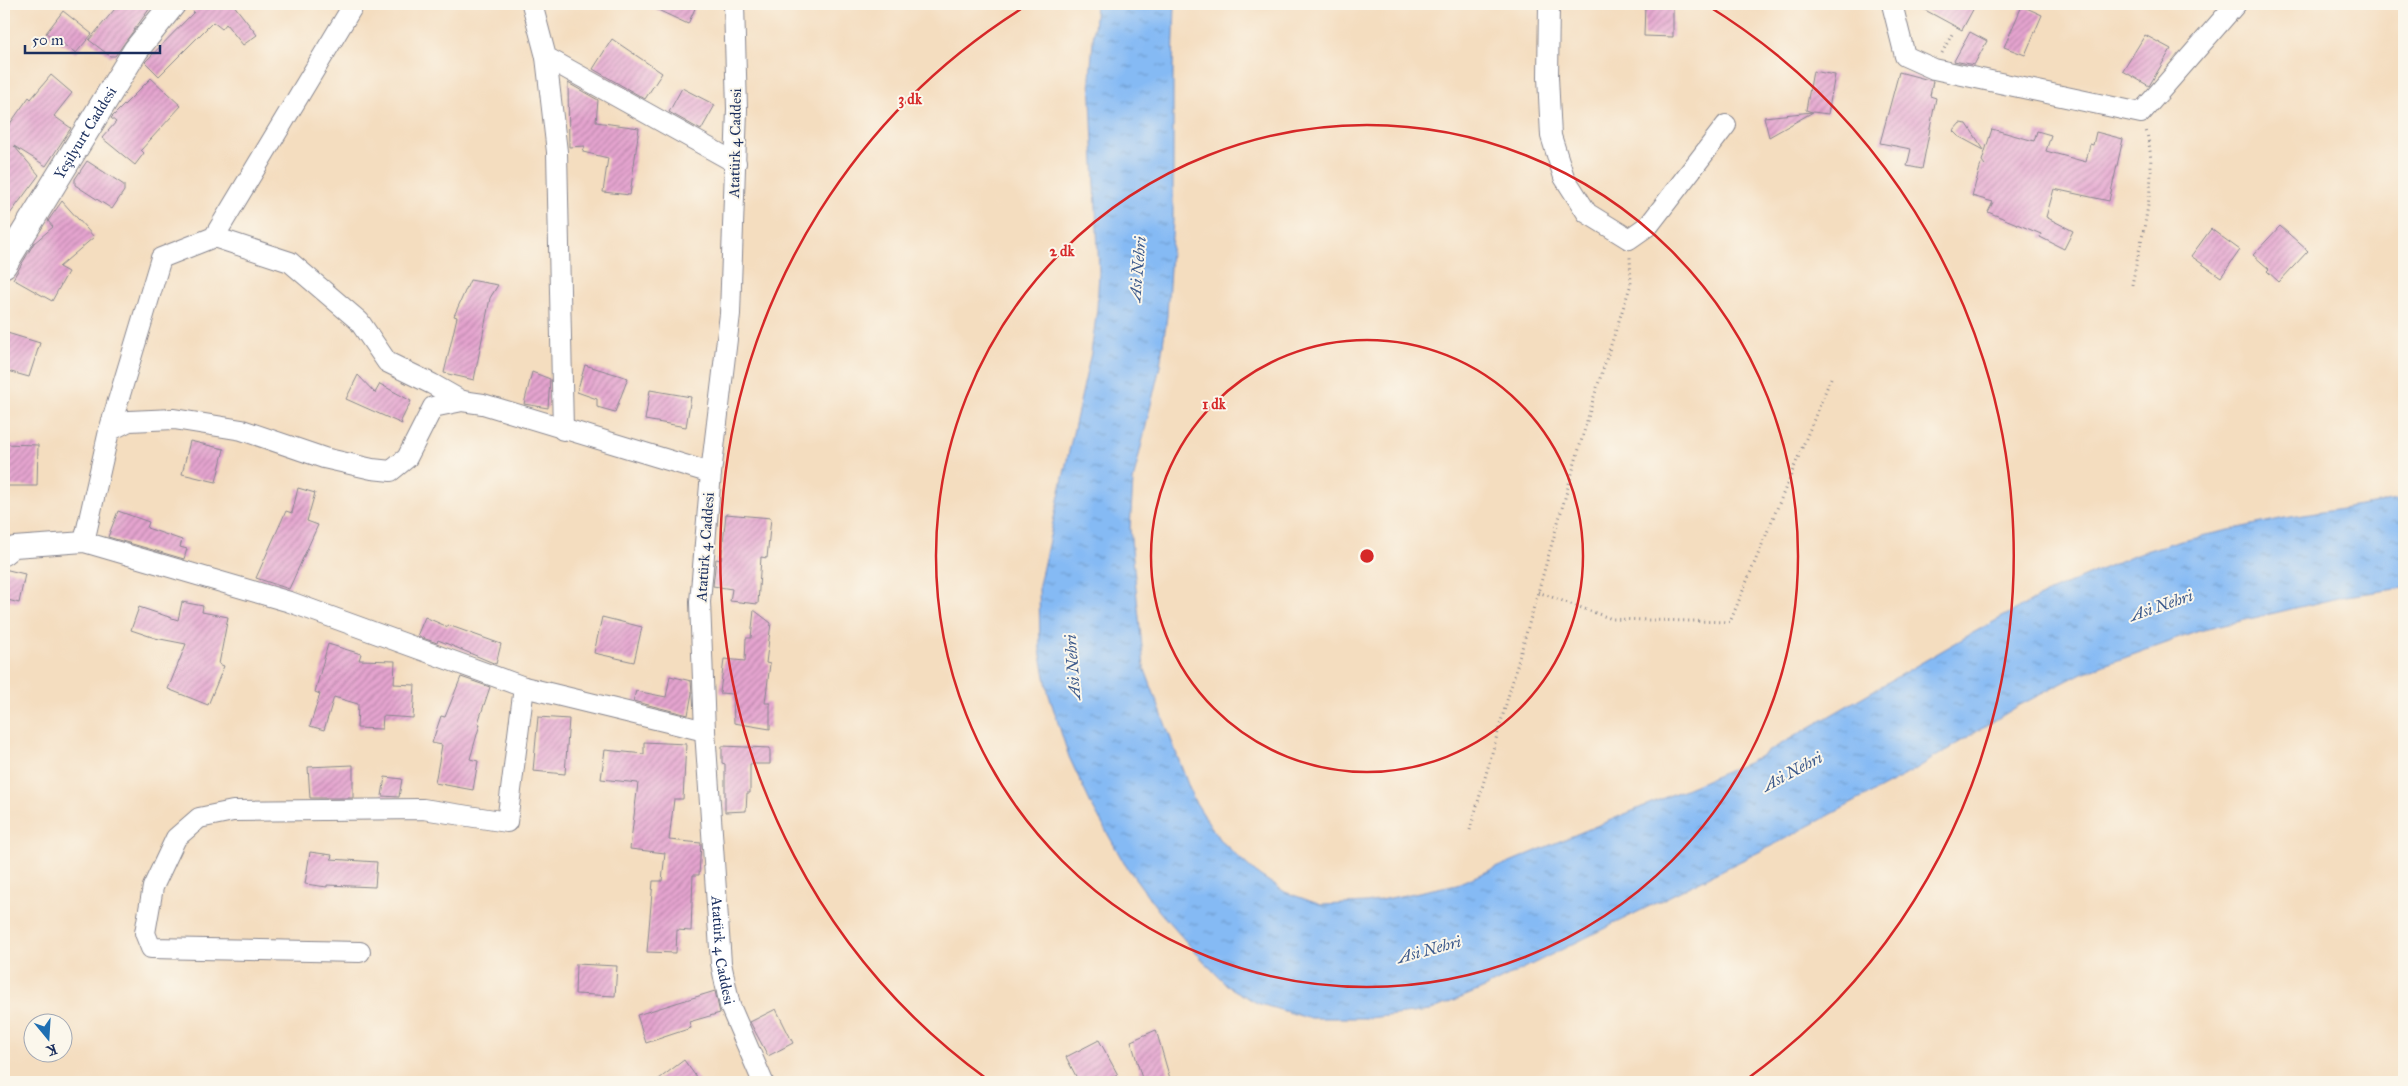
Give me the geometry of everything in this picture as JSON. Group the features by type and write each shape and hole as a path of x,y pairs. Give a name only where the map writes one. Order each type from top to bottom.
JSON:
{"main road":[{"name":"Yeşilyurt Caddesi","path":"4,265 136,50 173,4"}],"street":[{"path":"84,542 109,431 161,258 214,237 354,4"},
{"path":"532,4 546,57 557,152 564,430"},
{"name":"Atatürk 4 Caddesi","path":"734,4 736,163 730,314 711,473 700,602 705,731 724,984 730,1006 763,1082"},
{"path":"1549,4 1548,77 1550,136 1564,177 1587,213 1629,238 1649,225 1726,125"},
{"path":"1892,4 1905,56 1934,69 2141,113 2236,4"},
{"path":"546,57 736,163"},
{"path":"214,237 290,262 359,320 388,362 462,401"},
{"path":"109,431 129,421 174,419 242,430 324,458 372,470 391,471 406,458 433,407 462,401 483,404 711,473"},
{"path":"4,555 14,547 84,542 290,602 524,687 705,731"},
{"path":"360,952 151,948 145,933 153,887 176,838 200,818 233,811 423,809 488,821 507,822 524,687"}],"path":[{"path":"2132,285 2151,184 2149,141 2141,113"},
{"path":"1470,830 1594,400 1631,284 1629,238"},
{"path":"1538,592 1612,619 1730,622 1831,378"}],"water":[{"name":"Asi Nehri","path":"1096,4 1175,4 1173,220 1167,316 1160,366 1133,481 1130,529 1144,667 1193,798 1219,839 1256,873 1285,892 1321,905 1367,903 1457,884 1750,762 1971,634 2045,594 2136,554 2178,541 2285,518 2404,499 2404,588 2346,596 2199,631 2082,673 2018,706 1911,772 1777,843 1480,990 1429,1011 1369,1018 1308,1018 1257,1003 1229,987 1206,964 1159,911 1124,863 1091,804 1069,757 1048,692 1040,650 1039,585 1091,353 1097,309 1099,272 1090,78"}],"building":[{"path":"119,4 153,4 115,56 110,56 89,40"},
{"path":"187,4 233,4 257,35 243,45 226,24 222,29 213,22 159,76 145,62 194,12"},
{"path":"645,4 697,4 688,24"},
{"path":"1645,4 1673,4 1673,37 1644,36"},
{"path":"1914,4 1976,4 1962,30"},
{"path":"2022,6 2042,15 2025,55 2004,47"},
{"path":"63,11 92,34 76,53 46,33"},
{"path":"1970,32 1987,41 1974,65 1954,61"},
{"path":"2145,35 2171,49 2149,86 2123,71"},
{"path":"612,39 662,73 645,99 593,69"},
{"path":"1813,71 1835,75 1828,114 1813,112 1769,137 1764,117 1812,112 1806,110"},
{"path":"1899,72 1933,81 1930,96 1936,98 1922,169 1907,166 1911,149 1880,143"},
{"path":"51,75 72,93 54,116 71,128 46,166 14,146 39,175 4,222 4,132 29,97 31,99"},
{"path":"151,78 181,106 141,150 144,153 135,165 102,138 116,122 111,118"},
{"path":"568,83 598,100 596,122 639,128 630,195 603,192 608,158 583,152 585,146 569,147"},
{"path":"682,88 715,105 701,130 669,112"},
{"path":"1960,123 1967,124 1984,150 1958,136 1953,131"},
{"path":"1992,129 2034,141 2037,131 2051,135 2046,151 2086,162 2090,144 2093,145 2096,132 2123,139 2109,201 2054,189 2046,217 2073,231 2064,249 2040,237 2041,234 1988,212 1993,202 1972,196 1981,164 1985,165 1982,161"},
{"path":"87,161 124,185 124,191 112,209 75,185 75,179"},
{"path":"62,201 94,237 59,267 68,272 52,301 13,279 34,243 53,227 48,221"},
{"path":"2280,226 2308,251 2279,282 2267,271 2269,269 2253,255"},
{"path":"2211,229 2240,250 2221,277 2191,256"},
{"path":"470,280 498,285 490,298 474,380 444,373 457,317 454,316"},
{"path":"4,332 40,343 29,377 4,370"},
{"path":"585,365 628,378 615,412 597,407 597,399 577,392"},
{"path":"532,372 550,379 548,408 524,404"},
{"path":"358,375 375,393 380,384 411,401 401,421 402,424 346,399"},
{"path":"650,390 691,397 686,427 645,420"},
{"path":"190,441 224,449 216,482 182,474"},
{"path":"4,444 38,445 37,486 4,486"},
{"path":"298,488 315,493 307,521 318,525 289,589 256,578 286,511 292,513"},
{"path":"118,511 149,522 147,528 182,540 180,547 187,549 184,559 108,537"},
{"path":"726,514 771,518 767,558 761,557 758,604 730,601 732,589 713,586 716,559 721,560"},
{"path":"4,569 25,574 19,603 4,599"},
{"path":"182,602 203,606 202,612 228,617 219,664 224,666 208,705 168,689 186,644 155,638 131,630 139,607 178,620"},
{"path":"754,610 771,623 766,663 770,664 765,703 770,703 770,729 734,723 733,694 720,693 724,659 745,661 746,638 751,638"},
{"path":"425,617 448,627 448,625 501,644 496,664 438,640 437,643 417,636"},
{"path":"602,617 642,627 634,662 594,653"},
{"path":"328,644 361,654 359,660 395,661 394,684 415,685 413,718 383,716 382,729 357,728 358,704 334,697 324,730 310,726 320,694 315,692"},
{"path":"670,676 691,681 692,693 688,715 633,701 636,691 666,697"},
{"path":"461,677 490,687 478,723 480,724 470,759 478,761 473,790 435,783 442,745 432,743 441,716 445,717"},
{"path":"538,717 569,719 565,774 533,771"},
{"path":"644,742 686,744 683,799 674,799 669,840 701,843 699,875 693,875 691,931 677,930 676,953 647,952 653,881 662,881 665,853 630,849 638,783 601,779 605,750 644,754"},
{"path":"722,746 770,748 770,764 750,764 750,793 747,793 746,811 725,812 725,764 722,763"},
{"path":"353,765 353,798 310,798 308,767"},
{"path":"385,777 402,779 399,797 382,796"},
{"path":"310,852 332,855 331,859 377,862 375,887 327,885 327,887 305,884"},
{"path":"576,964 617,966 615,996 575,994"},
{"path":"715,991 720,1013 689,1022 691,1028 646,1043 637,1015"},
{"path":"776,1009 793,1043 768,1056 750,1022"},
{"path":"1156,1030 1171,1082 1143,1082 1131,1041"},
{"path":"1099,1040 1118,1075 1103,1082 1079,1082 1066,1057"},
{"path":"684,1060 700,1082 655,1082"}]}
